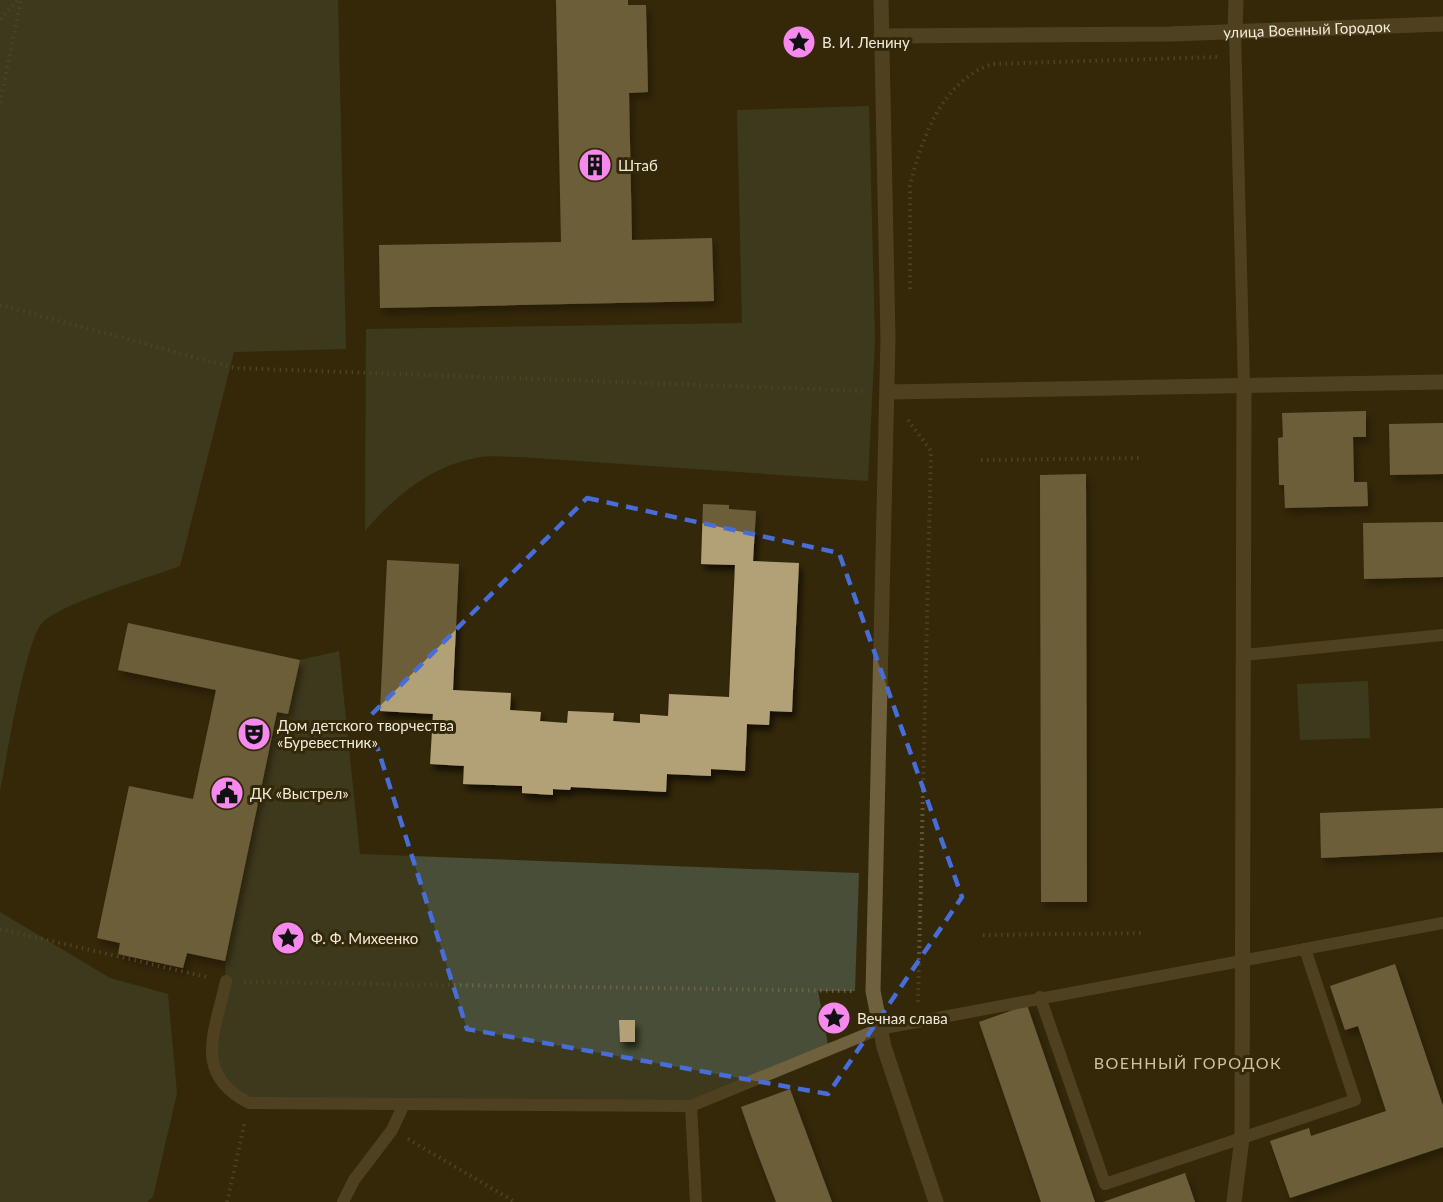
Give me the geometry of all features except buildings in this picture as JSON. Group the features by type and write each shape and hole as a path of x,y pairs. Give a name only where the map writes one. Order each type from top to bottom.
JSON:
{"street":[{"path":"880,0 887,392 873,991 879,1029 936,1202"},
{"path":"1236,0 1236,32"},
{"name":"улица Военный Городок","path":"881,36 1171,34 1443,24"},
{"path":"887,392 1443,382"},
{"path":"1234,1202 1242,1138 1244,386"}],"lane":[{"path":"1236,32 1244,386"},
{"path":"1244,655 1443,635"},
{"path":"226,981 211,1050 213,1066 220,1083 232,1094 249,1103 691,1106 879,1029 1443,923"},
{"path":"1040,997 1106,1184 1355,1100 1305,949"},
{"path":"343,1202 354,1180 392,1130 405,1104"},
{"path":"691,1106 696,1202"}],"path":[{"path":"0,19 20,0"},
{"path":"0,103 20,0"},
{"path":"910,300 910,186 914,170 926,133 935,117 966,78 978,69 992,64 1236,56"},
{"path":"0,305 235,368 887,392 931,451 920,994 914,1023"},
{"path":"981,460 1143,458"},
{"path":"0,929 226,981 873,991"},
{"path":"983,935 1144,933"},
{"path":"227,1202 249,1103"},
{"path":"392,1130 515,1202"}],"highlighted area":[{"path":"587,498 839,553 962,897 828,1094 467,1029 368,718"}],"green space":[{"path":"0,0 338,0 346,349 234,352 180,566 69,606 43,622 30,650 0,791"},
{"path":"869,106 875,339 868,481 521,457 480,457 443,468 414,485 365,531 366,329 742,323 737,110"},
{"path":"339,651 360,854 859,873 855,991 818,991 829,1050 691,1106 249,1103 213,1066 226,981 225,961 277,712 288,714 300,660"},
{"path":"1368,681 1370,738 1300,740 1297,684"},
{"path":"0,912 110,978 168,994 177,1093 153,1197 147,1202 0,1202"}],"place":[{"name":"В. И. Ленину","path":"799,42"},
{"name":"Штаб","path":"595,165"},
{"name":"Дом детского творчества «Буревестник»","path":"254,734"},
{"name":"ДК «Выстрел»","path":"227,793"},
{"name":"Ф. Ф. Михеенко","path":"288,938"},
{"name":"Вечная слава","path":"834,1018"}],"district":[{"name":"ВОЕННЫЙ ГОРОДОК","path":"1188,1062"}]}
